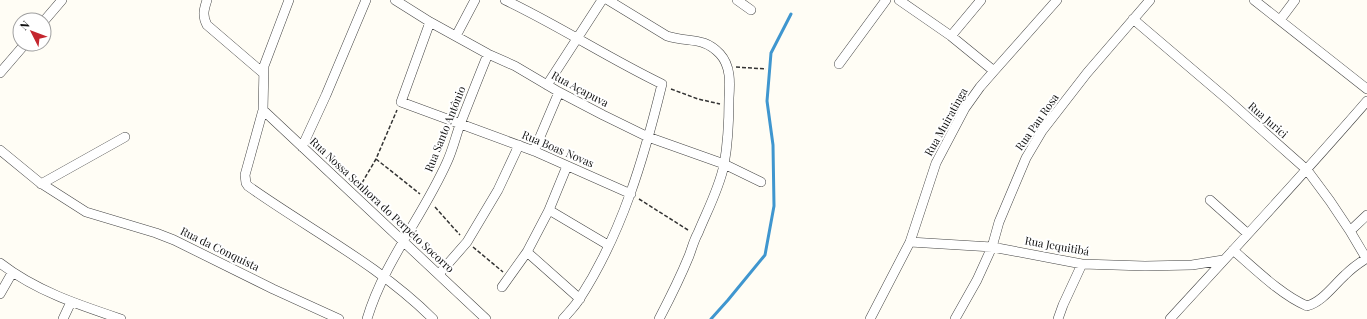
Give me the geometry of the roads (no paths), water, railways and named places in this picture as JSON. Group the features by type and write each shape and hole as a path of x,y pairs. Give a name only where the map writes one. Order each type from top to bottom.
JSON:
{"street":[{"path":"52,12 62,0"},
{"path":"289,0 266,59 263,73 263,110 246,169 245,180 248,186 288,214 333,240 398,287 433,319"},
{"path":"302,147 326,95 366,0"},
{"name":"Rua Açapuva","path":"395,0 430,22 488,54 515,66 559,92 648,137 724,164 761,182"},
{"path":"456,36 475,0"},
{"path":"505,0 540,18 626,67 662,84 631,194 608,245 580,298 563,319"},
{"path":"547,85 602,0"},
{"path":"608,0 667,36 707,43 720,54 727,66 730,80 724,164 714,197 689,256 659,319"},
{"path":"737,0 751,10"},
{"path":"839,64 886,0"},
{"path":"899,0 951,36 994,71"},
{"path":"951,36 981,0"},
{"name":"Rua Muiratinga","path":"870,319 910,242 925,194 941,151 970,102 994,71 1057,0"},
{"name":"Rua Pau Rosa","path":"955,319 977,280 992,247 999,222 1016,179 1038,138 1087,73 1150,0"},
{"path":"1254,0 1367,89"},
{"path":"1280,20 1295,0"},
{"path":"206,1 203,14 207,25 263,73"},
{"name":"Rua Jurici","path":"1133,19 1307,170 1330,201 1367,258"},
{"name":"Rua Boas Novas","path":"430,22 401,102 534,151 631,194"},
{"path":"0,73 18,52"},
{"name":"Rua Santo Antônio","path":"367,319 376,292 383,277 402,242 428,200 447,162 488,54"},
{"path":"534,151 559,92"},
{"path":"1170,319 1307,170 1367,101"},
{"name":"Rua Nossa Senhora do Perpéto Socorro","path":"263,110 402,242 439,274 486,319"},
{"path":"42,184 125,137"},
{"path":"439,274 467,242 498,190 519,146"},
{"name":"Rua da Conquista","path":"0,150 42,184 86,212 156,233 174,240 273,289 339,319"},
{"path":"502,287 510,278 527,252 549,210 566,166"},
{"path":"1210,200 1248,234"},
{"path":"549,210 608,245"},
{"path":"1350,231 1367,214"},
{"name":"Rua Jequitibá","path":"910,242 992,247 1082,264 1145,266 1184,265 1223,260"},
{"path":"1233,250 1282,291 1294,300 1307,306 1318,301 1346,274 1367,258"},
{"path":"527,252 580,298"},
{"path":"0,263 12,273 71,302 121,319"},
{"path":"1058,319 1082,264"},
{"path":"0,294 12,273"},
{"path":"63,319 71,302"}],"waterway":[{"path":"711,319 765,255 774,206 773,145 767,101 771,53 791,14"}]}
